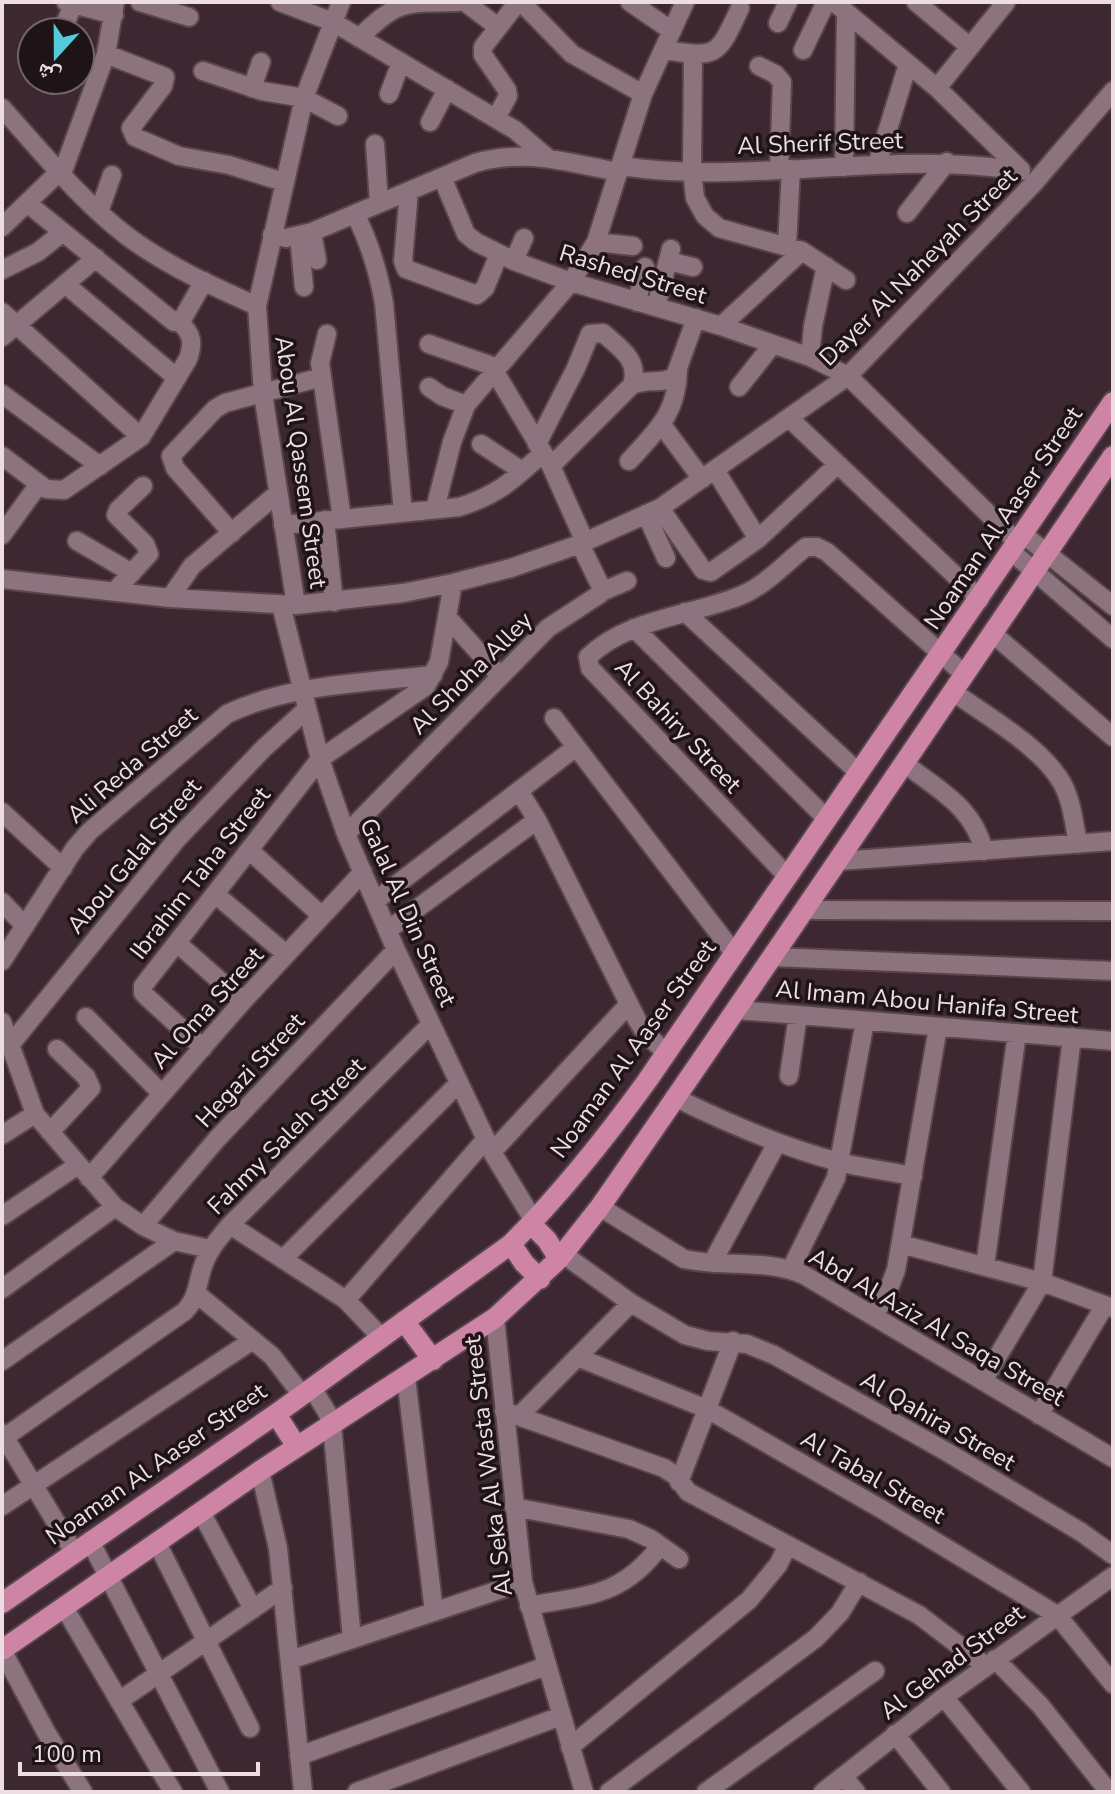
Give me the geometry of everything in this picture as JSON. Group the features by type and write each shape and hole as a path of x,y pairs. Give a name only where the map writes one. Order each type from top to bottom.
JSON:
{"main road":[{"name":"Noaman Al Aaser Street","path":"3,1599 307,1392 511,1244 532,1223 594,1154 647,1081 1113,402"},
{"path":"2,1650 260,1471 495,1318 540,1279 600,1207 676,1098 1113,456"},
{"path":"911,698 935,716"},
{"path":"647,1081 676,1098"},
{"path":"532,1223 561,1256"},
{"path":"511,1244 540,1279"},
{"path":"404,1321 433,1360"},
{"path":"276,1414 297,1447"}],"street":[{"path":"140,2 189,17"},
{"path":"280,2 333,22 496,118 549,159"},
{"name":"Abou Al Qassem Street","path":"288,605 283,525 263,394 257,306 304,98 341,2"},
{"path":"359,38 380,15 398,5 458,2"},
{"path":"465,2 498,27"},
{"path":"496,118 508,96 507,90 483,55 483,47 520,2 572,54 643,94"},
{"path":"630,2 672,31"},
{"path":"435,509 452,442 466,405 571,282 596,242 643,94 685,2"},
{"path":"778,23 788,2"},
{"path":"803,50 826,2"},
{"path":"916,2 970,47"},
{"path":"937,88 1006,2"},
{"path":"2,227 61,172 106,54 115,8 70,3"},
{"path":"840,7 937,88 1028,177"},
{"path":"840,7 844,167"},
{"path":"664,50 704,55 715,51 724,43 740,8"},
{"path":"106,54 165,77 163,86 131,128 135,137 179,156 216,161 284,182"},
{"path":"693,54 692,171 695,198 705,216 719,228 794,249 846,280"},
{"path":"252,88 261,62"},
{"path":"389,94 401,62"},
{"path":"877,165 908,64"},
{"path":"721,326 794,249 785,170 782,82 775,74 759,66"},
{"path":"203,71 252,88 304,98 338,116"},
{"path":"430,122 447,89"},
{"name":"Dayer Al Naheyah Street","path":"2,579 170,598 288,605 334,602 453,583 511,568 583,543 653,511 848,376 1028,177 1113,91"},
{"path":"2,108 99,212 128,236 168,263 257,306"},
{"path":"375,144 379,203"},
{"name":"Al Sherif Street","path":"305,234 499,156 524,155 620,169 692,171 733,179 785,170 947,162 1028,177"},
{"path":"907,213 947,162"},
{"path":"99,212 112,175"},
{"name":"Rashed Street","path":"442,177 466,234 507,258 571,282 721,326 810,357 848,376 1018,543"},
{"path":"409,191 403,261 406,269 477,295 524,238"},
{"path":"2,456 46,489 64,490 141,437 193,345 190,331 179,321 174,322 27,203"},
{"path":"355,214 369,241 382,291 403,513"},
{"path":"2,270 38,252 63,232"},
{"path":"272,235 305,234"},
{"path":"305,234 317,260"},
{"path":"304,287 305,234"},
{"path":"596,242 633,246"},
{"path":"656,307 670,255 693,267"},
{"path":"2,337 96,258"},
{"path":"810,357 813,326 826,266"},
{"path":"637,302 645,267"},
{"path":"179,321 204,281"},
{"path":"65,284 177,378"},
{"path":"2,312 141,437"},
{"path":"629,461 662,425 672,409 678,390 678,370 696,318"},
{"path":"544,454 587,337 594,332 603,333 633,363 632,385"},
{"path":"327,334 322,348 322,377 333,442 334,602"},
{"path":"429,344 496,370 544,454 601,592"},
{"path":"739,387 773,344"},
{"path":"283,525 459,507 481,500 502,489 632,385 649,379 670,380 678,370"},
{"path":"232,533 175,468 171,456 215,409 225,403 322,377"},
{"path":"429,387 442,396 466,405"},
{"path":"2,394 100,466"},
{"path":"789,418 980,599"},
{"path":"662,425 708,475 758,539"},
{"path":"481,444 522,471"},
{"path":"653,511 707,572 758,539 837,465"},
{"path":"2,535 39,484"},
{"path":"115,591 149,554 149,548 116,513 143,486"},
{"path":"170,598 192,566 278,493"},
{"path":"653,511 666,558"},
{"path":"77,541 132,573"},
{"path":"1018,543 1046,554 1113,606"},
{"path":"1018,543 1034,571 1113,639"},
{"name":"Al Bahiry Street","path":"787,876 587,664 591,653 634,628 743,595 769,579 806,547 817,547 827,552 942,654 958,682 1048,763 1063,784 1072,809 1078,844"},
{"name":"Al Shoha Alley","path":"346,834 548,628 601,592 627,581"},
{"path":"433,675 439,662 453,583"},
{"name":"Galal Al Din Street","path":"288,605 302,690 320,759 346,834 396,950 489,1146 532,1223"},
{"path":"685,612 859,773"},
{"path":"448,618 500,676"},
{"path":"634,628 827,819"},
{"path":"992,633 1113,737"},
{"name":"Ali Reda Street","path":"2,961 90,831 227,714 241,707 302,690 433,675"},
{"name":"Ibrahim Taha Street","path":"203,1048 143,993 143,986 320,759 416,694 433,675"},
{"name":"Abou Galal Street","path":"9,1053 177,839 219,792 307,709"},
{"path":"554,718 734,953"},
{"path":"375,901 576,747"},
{"path":"904,763 963,809 973,821 984,851"},
{"path":"519,791 537,820 629,1004 646,1034 665,1052"},
{"path":"2,812 63,868"},
{"path":"388,930 537,820"},
{"path":"839,861 1113,841"},
{"path":"249,850 322,916"},
{"name":"Al Oma Street","path":"2,1216 84,1171 162,1094 363,872"},
{"path":"215,894 286,954"},
{"path":"2,902 25,926"},
{"path":"806,910 1113,911"},
{"path":"177,943 243,1001"},
{"name":"Hegazi Street","path":"143,1226 217,1139 396,950"},
{"path":"773,957 1113,971"},
{"path":"346,1300 489,1146 629,1004"},
{"name":"Al Imam Abou Hanifa Street","path":"737,1010 1113,1041"},
{"path":"789,1076 798,1015"},
{"path":"86,1017 162,1094"},
{"path":"791,1269 830,1193 841,1162 865,1021"},
{"path":"2,1022 9,1053 35,1114 115,1207 143,1226 174,1241 210,1249"},
{"name":"Fahmy Saleh Street","path":"197,1294 210,1249 230,1225 431,1024"},
{"path":"874,1316 887,1294 901,1244 938,1027"},
{"path":"985,1266 1017,1033"},
{"path":"983,1381 1042,1282 1072,1037"},
{"path":"50,1132 91,1088 86,1077 57,1049"},
{"path":"283,1259 459,1083"},
{"path":"676,1098 777,1143 841,1162 913,1176"},
{"path":"2,1135 35,1114"},
{"path":"712,1263 777,1143"},
{"path":"2,1289 115,1207"},
{"name":"Abd Al Aziz Al Saqa Street","path":"600,1207 684,1259 776,1265 791,1269 1113,1458"},
{"path":"230,1225 346,1300 381,1337"},
{"path":"2,1361 174,1241"},
{"path":"901,1244 1042,1282 1109,1306 1039,1415"},
{"name":"Al Qahira Street","path":"561,1256 685,1335 708,1341 747,1344 774,1355 920,1437 1081,1532 1113,1555"},
{"path":"220,1792 108,1576 35,1486 3,1436 176,1319 197,1294 253,1340 327,1412 332,1425 352,1639"},
{"path":"631,1303 577,1357 512,1413 664,1468 688,1492 919,1615 990,1663 1040,1705 1109,1792"},
{"name":"Al Seka Al Wasta Street","path":"495,1318 512,1413 514,1507 523,1582 583,1788"},
{"path":"2,1506 253,1340"},
{"path":"679,1482 733,1341"},
{"name":"Al Tabal Street","path":"577,1357 707,1409 1057,1615 1113,1684"},
{"path":"406,1377 434,1612"},
{"path":"260,1471 278,1548 303,1792"},
{"path":"514,1507 629,1529 679,1559"},
{"path":"201,1512 253,1609"},
{"path":"157,1543 250,1728"},
{"path":"570,1747 749,1600 771,1574 788,1545"},
{"path":"529,1606 618,1586 636,1574 660,1546"},
{"name":"Al Gehad Street","path":"823,1792 944,1697 1113,1576"},
{"path":"290,1660 523,1582"},
{"path":"609,1792 816,1638 840,1613 859,1582"},
{"path":"119,1701 283,1588"},
{"path":"64,1607 173,1792"},
{"path":"2,1650 46,1732 83,1792"},
{"path":"299,1756 546,1666"},
{"path":"706,1792 875,1671"},
{"path":"944,1697 1021,1792"},
{"path":"357,1792 561,1716"},
{"path":"895,1734 941,1792"},
{"path":"843,1776 856,1792"},
{"path":"564,1792 583,1788"}]}
